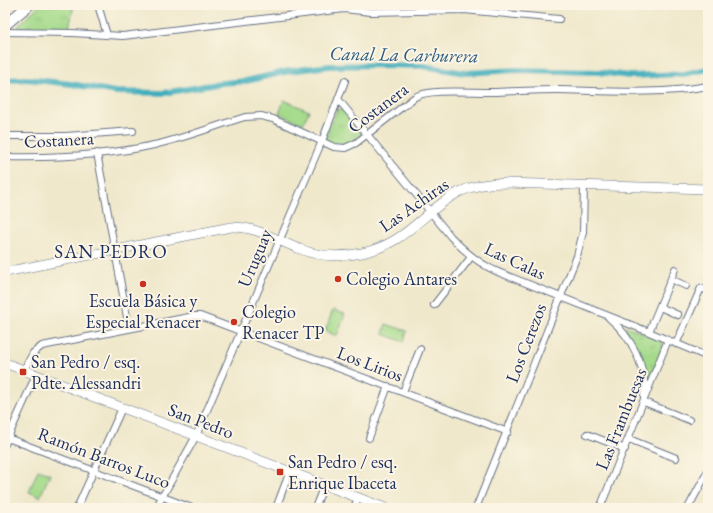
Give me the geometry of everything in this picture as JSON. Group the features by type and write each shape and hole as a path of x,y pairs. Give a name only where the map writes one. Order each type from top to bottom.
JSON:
{"main road":[{"path":"5,25 29,5"}],"street":[{"path":"98,5 107,35"},
{"path":"350,5 371,12 466,7 559,19"},
{"path":"5,32 130,35 356,7"},
{"name":"Uruguay","path":"156,508 196,436 322,141 345,81"},
{"name":"Costanera","path":"5,157 66,157 126,150 179,139 245,117 256,116 273,119 334,147 345,148 353,145 415,96 426,92 541,90 655,92 708,86"},
{"name":"Las Calas","path":"338,99 451,237 471,257 491,269 708,357"},
{"path":"5,136 66,136 133,131"},
{"path":"97,153 129,328"},
{"name":"Las Achiras","path":"5,272 231,227 249,228 311,253 334,255 356,254 379,248 395,241 459,192 486,184 506,183 708,189"},
{"name":"Los Cerezos","path":"476,508 508,432 574,263 581,242 584,222 584,185"},
{"path":"434,305 471,257"},
{"path":"649,332 675,268"},
{"path":"671,279 686,286"},
{"path":"676,344 701,288 708,291"},
{"path":"660,307 678,314"},
{"name":"Las Calas","path":"605,315 623,332 636,354 643,376 644,402"},
{"name":"Los Lirios","path":"24,370 33,353 42,346 197,316 241,331 508,432"},
{"name":"Las Frambuesas","path":"600,508 668,340"},
{"path":"403,392 420,349"},
{"name":"San Pedro","path":"5,363 385,508"},
{"path":"6,439 36,375"},
{"path":"370,438 388,386"},
{"path":"644,402 689,420"},
{"path":"77,508 122,408"},
{"path":"587,434 624,449"},
{"name":"Ramón Barros Luco","path":"6,439 192,508"},
{"path":"629,439 676,458"},
{"path":"688,508 708,471"},
{"path":"276,508 290,472"},
{"path":"701,483 708,487"},
{"path":"315,508 324,485"},
{"path":"354,508 358,498"}],"green space":[{"path":"39,5 74,5 69,28 19,28 18,26"},
{"path":"284,100 309,111 303,124 279,114"},
{"path":"337,110 344,110 362,131 356,140 345,145 334,144 325,138"},
{"path":"333,310 345,314 337,336 325,331"},
{"path":"386,324 407,331 404,342 383,334"},
{"path":"626,326 661,340 663,346 650,379 647,378 642,357 625,329"},
{"path":"38,470 50,474 40,497 29,492"}],"waterway":[{"name":"Canal La Carburera","path":"5,80 27,79 71,84 115,92 164,93 222,83 246,81 289,71 330,66 423,66 465,73 516,70 598,72 630,76 684,74 708,69"}],"place":[{"name":"Colegio Antares","path":"338,279"},
{"name":"Escuela Básica y Especial Renacer","path":"143,284"},
{"name":"Colegio Renacer TP","path":"234,322"},
{"name":"San Pedro / esq. Pdte. Alessandri","path":"23,372"},
{"name":"San Pedro / esq. Enrique Ibaceta","path":"280,472"}],"district":[{"name":"SAN PEDRO","path":"111,251"}]}
